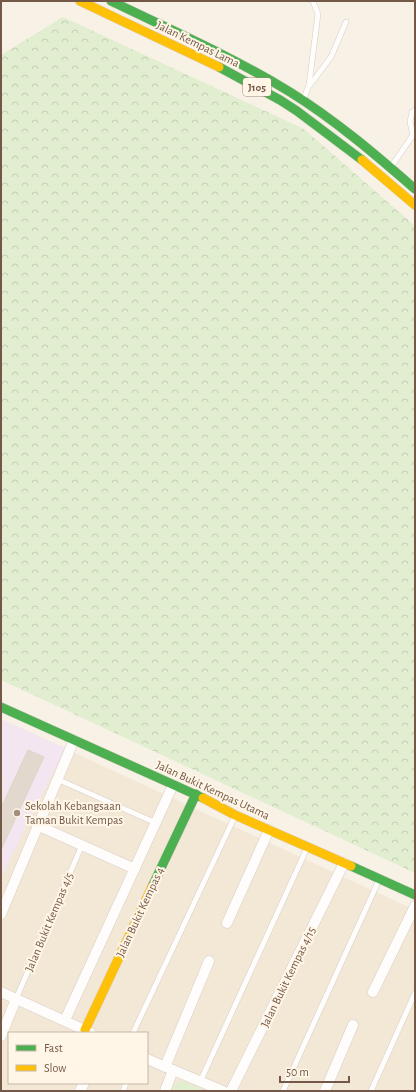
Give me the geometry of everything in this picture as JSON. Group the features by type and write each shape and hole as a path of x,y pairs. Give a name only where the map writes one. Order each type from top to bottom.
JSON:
{"main road":[{"name":"Jalan Kempas Lama","path":"80,1 226,70 280,100 376,171 415,205"},
{"name":"Jalan Kempas Lama","path":"111,1 230,60 303,101 365,146 415,189"},
{"name":"Jalan Bukit Kempas Utama","path":"1,707 196,794 235,816 415,895"},
{"name":"Jalan Bukit Kempas 4","path":"88,1031 196,794"}],"street":[{"path":"1,914 74,740"},
{"name":"Jalan Bukit Kempas 4","path":"65,1020 173,785"},
{"path":"39,826 135,869"},
{"path":"227,923 269,830"},
{"name":"Jalan Bukit Kempas 4/15","path":"231,1091 344,863"},
{"path":"373,992 415,906"},
{"path":"165,1091 169,1069 210,961"},
{"path":"1,992 88,1031"},
{"path":"1,1036 16,999"},
{"path":"324,1091 352,1025"},
{"path":"148,1059 223,1091"}],"lane":[{"path":"303,101 309,85 318,14 313,1"},
{"path":"309,85 331,57 346,22"},
{"path":"391,168 413,135 410,122 412,112 415,110"},
{"path":"58,780 156,823"},
{"path":"133,1032 235,816"},
{"name":"Jalan Bukit Kempas 4/5","path":"16,999 82,845"},
{"path":"200,1082 307,847"},
{"path":"283,1091 379,879"},
{"path":"370,1091 415,993"}],"shaded area":[{"path":"1,719 415,910 415,1091 1,1091"},
{"name":"Sekolah Kebangsaan Taman Bukit Kempas","path":"1,719 65,748 1,878"}],"green space":[{"path":"63,17 304,129 415,226 415,873 1,680 1,55"},
{"path":"182,1081 205,1091 170,1091 173,1085"}],"building":[{"path":"28,750 44,757 1,850 1,808"}],"traffic: fast":[{"path":"111,1 224,55 290,92 339,126 370,150 415,189"},
{"path":"219,67 280,100 297,111 362,160"},
{"path":"1,707 203,798"},
{"path":"152,887 196,794"},
{"path":"351,866 415,895"}],"traffic: slow":[{"path":"80,1 219,67"},
{"path":"362,160 415,205"},
{"path":"203,798 235,815 351,866"},
{"path":"85,1030 152,887"}],"place":[{"name":"Sekolah Kebangsaan Taman Bukit Kempas","path":"17,813"}]}
